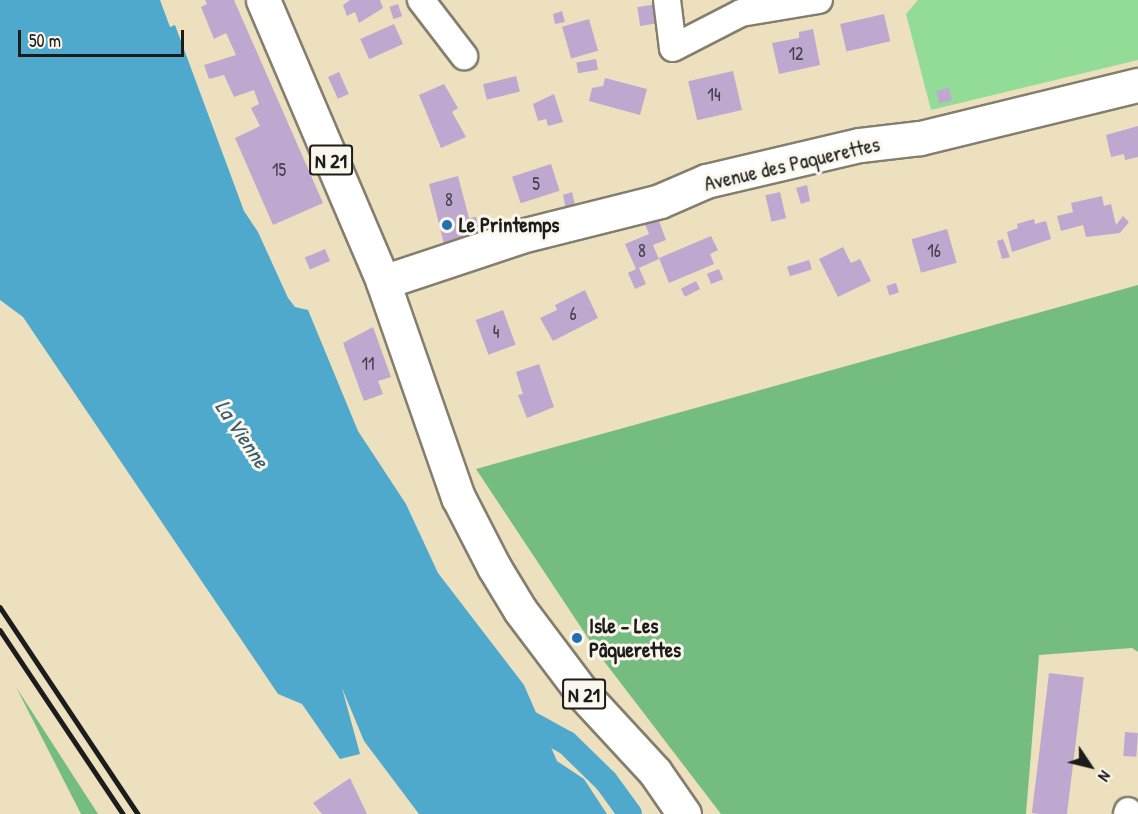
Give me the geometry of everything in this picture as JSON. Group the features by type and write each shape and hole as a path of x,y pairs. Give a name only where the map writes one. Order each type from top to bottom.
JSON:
{"main road":[{"name":"N 21","path":"263,0 383,282 458,497 494,567 520,610 584,695 655,772 684,814"},
{"name":"Avenue des Paquerettes","path":"383,282 521,236 660,201 706,181 860,145 920,138 1138,85"}],"street":[{"path":"420,0 464,56"},
{"path":"667,0 674,48 741,13 819,0"}],"green space":[{"path":"918,0 1138,0 1138,60 931,110 906,14"},
{"path":"1138,285 1138,652 1132,648 1039,655 1026,814 721,814 600,656 476,469"},
{"path":"16,687 98,814 81,814"}],"water":[{"name":"La Vienne","path":"0,0 160,0 170,27 175,25 244,211 258,232 288,298 295,307 308,310 358,431 406,504 438,573 524,685 557,761 584,779 607,814 419,814 364,741 342,688 360,754 340,759 302,704 278,694 23,317 0,300"}],"building":[{"path":"205,0 234,0 323,203 273,225 235,138 260,126 251,108 259,104 254,90 234,97 224,75 209,79 204,65 236,55 226,33 214,39 201,7 207,4"},
{"path":"350,0 380,0 383,8 359,23 355,12 347,16 343,5"},
{"path":"398,4 402,16 393,19 389,7"},
{"path":"657,4 660,23 640,26 637,7"},
{"path":"562,11 565,22 555,24 553,14"},
{"path":"884,14 890,41 846,51 840,24"},
{"path":"589,19 598,51 571,58 562,27"},
{"path":"394,24 403,44 369,59 360,39"},
{"path":"813,29 820,65 779,74 772,43 799,38 799,32"},
{"path":"596,59 598,70 578,73 576,62"},
{"path":"733,71 742,110 697,120 688,81"},
{"path":"339,72 349,94 338,99 328,77"},
{"path":"516,76 520,92 487,100 483,84"},
{"path":"605,78 647,89 640,115 589,101 592,88 603,86"},
{"path":"444,84 458,108 452,112 466,137 441,148 419,95"},
{"path":"949,88 952,101 939,104 936,91"},
{"path":"554,94 563,122 548,126 546,119 538,121 533,104"},
{"path":"1138,126 1138,157 1125,160 1124,154 1111,157 1106,135"},
{"path":"551,164 560,191 521,203 512,177"},
{"path":"458,176 469,218 476,217 481,235 444,244 429,184"},
{"path":"807,185 810,201 801,204 796,188"},
{"path":"572,192 576,209 566,210 563,195"},
{"path":"780,192 786,218 771,222 765,195"},
{"path":"1102,196 1104,206 1111,204 1116,225 1123,216 1129,222 1120,233 1086,237 1083,225 1061,231 1057,216 1073,212 1071,203"},
{"path":"1034,219 1035,224 1046,221 1051,239 1012,252 1007,232 1018,228 1017,224"},
{"path":"659,221 666,240 653,245 659,259 639,268 646,284 635,289 628,273 636,269 625,244 649,234 645,224"},
{"path":"947,229 957,263 921,273 911,239"},
{"path":"711,236 718,250 710,254 714,264 669,283 659,258"},
{"path":"1003,239 1010,257 1002,259 997,241"},
{"path":"843,247 851,263 860,259 871,281 838,297 819,259"},
{"path":"325,249 330,261 310,270 305,258"},
{"path":"809,260 812,270 790,276 787,267"},
{"path":"719,269 723,279 711,284 707,274"},
{"path":"696,281 700,289 685,297 681,289"},
{"path":"896,283 899,293 889,295 886,286"},
{"path":"585,290 598,318 553,341 540,318 557,310 555,305"},
{"path":"503,310 516,345 488,355 476,320"},
{"path":"373,327 391,377 378,381 383,394 364,401 343,343"},
{"path":"539,364 554,407 527,418 518,395 523,394 516,372"},
{"path":"1049,673 1084,677 1067,814 1032,813"},
{"path":"1125,732 1138,733 1136,757 1123,756"},
{"path":"350,778 367,814 322,814 313,803"}],"waterway":[{"path":"516,715 567,743 606,781 630,814"}],"railway":[{"path":"0,607 138,814"},
{"path":"0,630 123,814"}],"place":[{"name":"Le Printemps","path":"447,225"},
{"name":"Isle - Les Pâquerettes","path":"577,638"}]}
